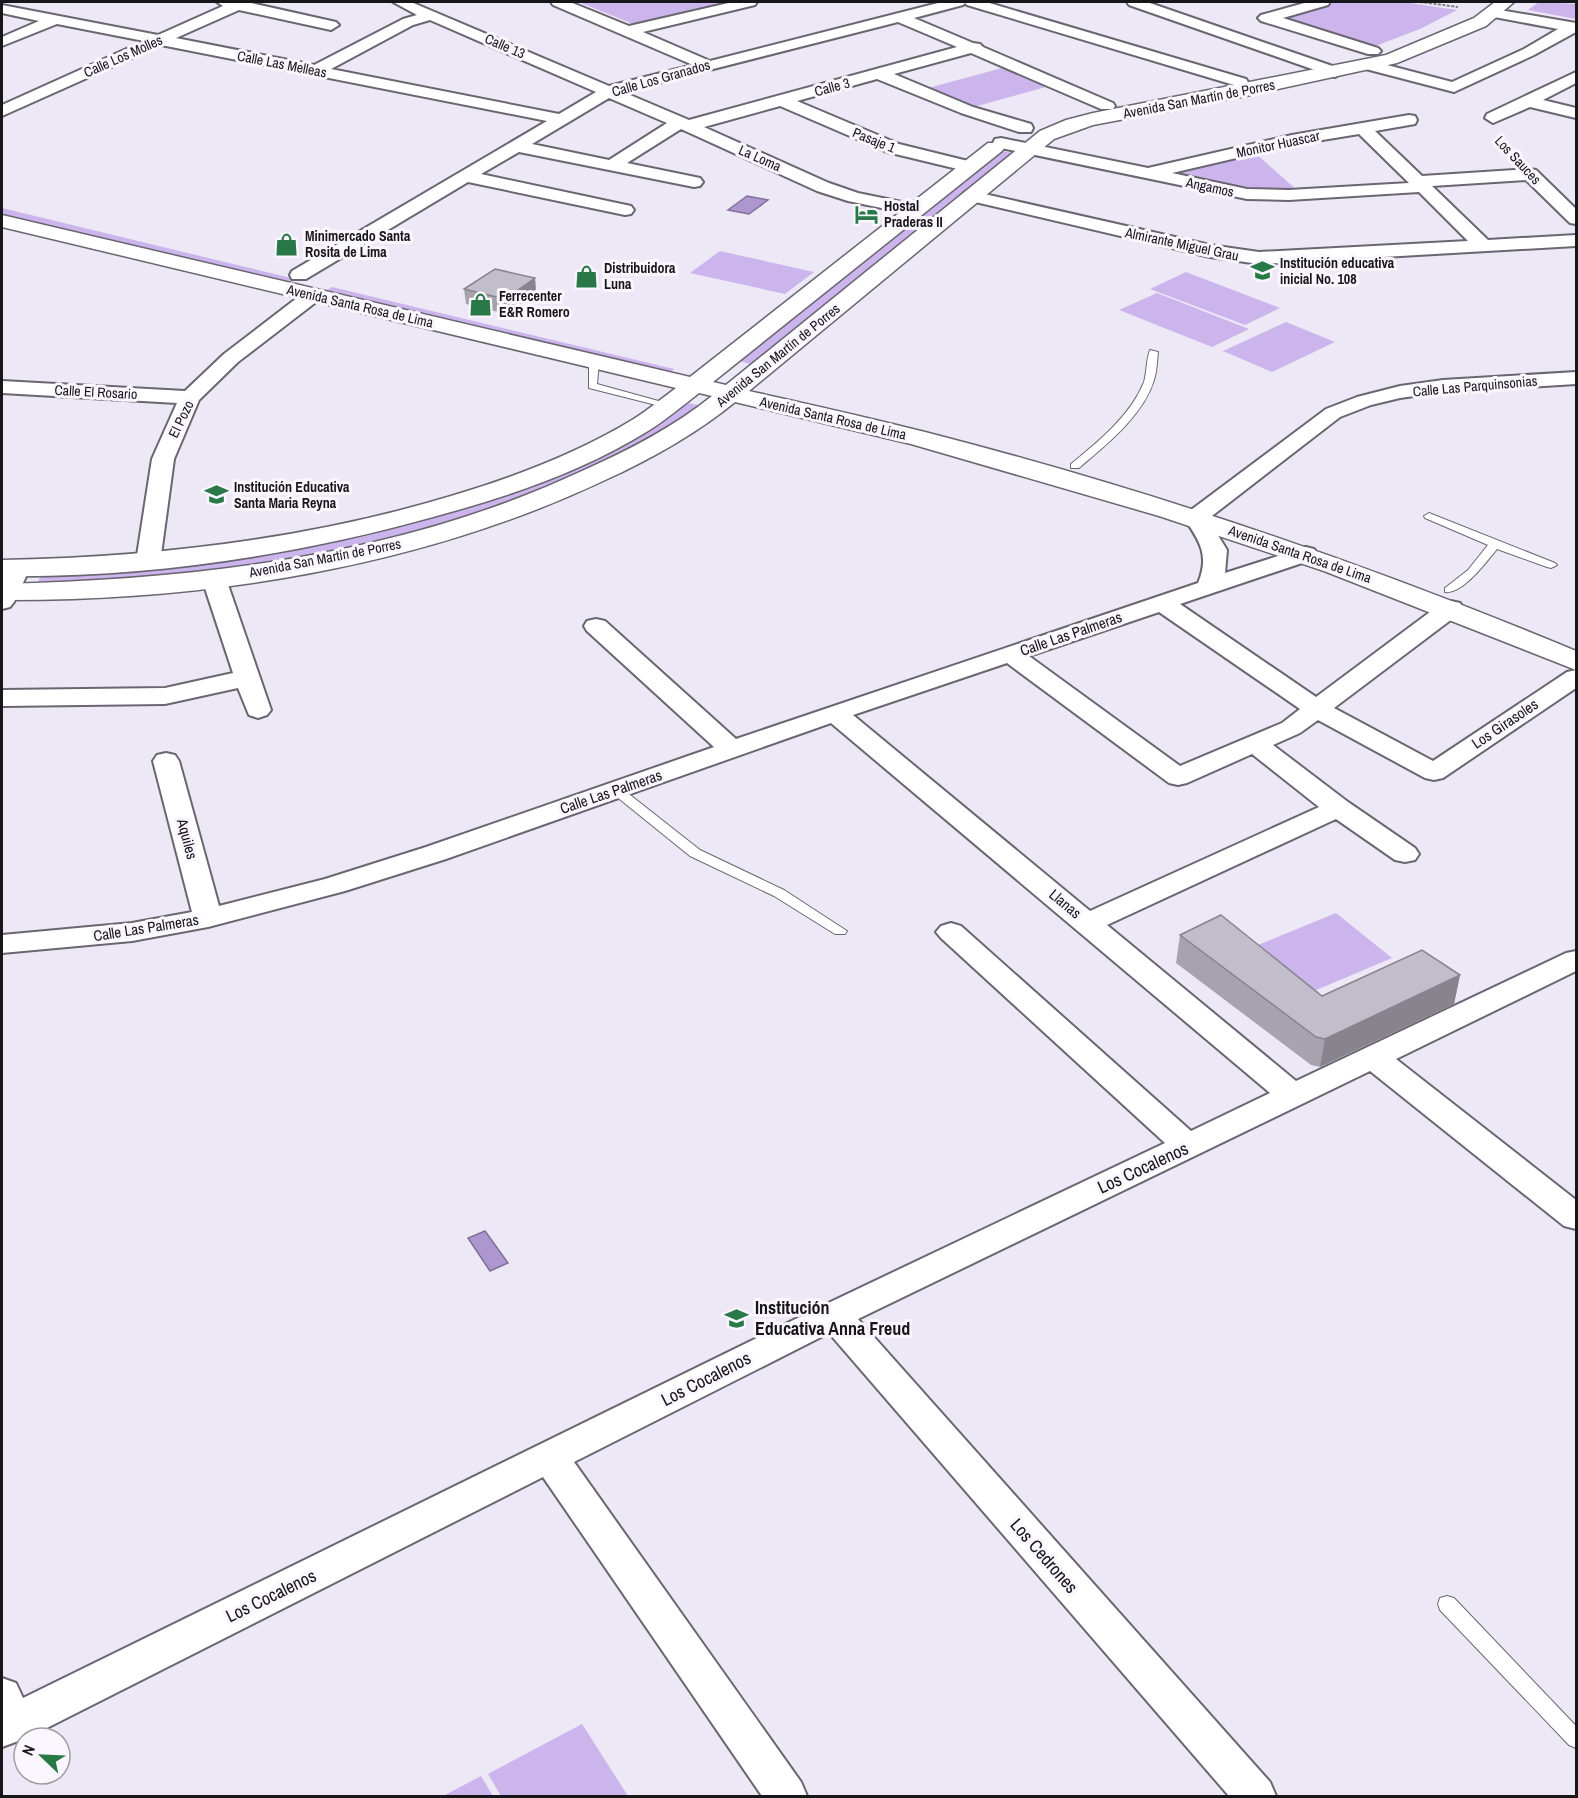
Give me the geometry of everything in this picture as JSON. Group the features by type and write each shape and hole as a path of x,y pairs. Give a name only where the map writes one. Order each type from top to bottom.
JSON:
{"main road":[{"name":"Avenida San Martín de Porres","path":"6,584 106,590 170,586 368,553 490,518 542,500 677,434 1028,148 1047,135 1073,124 1326,69 1439,41 1480,22 1499,7"},
{"name":"Avenida San Martín de Porres","path":"1370,58 1467,8"},
{"name":"Avenida San Martín de Porres","path":"6,584 148,562 213,555 350,532 468,499 545,472 637,428 1001,143 1025,128 1052,116 1326,69"},
{"name":"Avenida Santa Rosa de Lima","path":"2,202 299,275 701,380 930,426 1075,466 1202,512 1306,554 1576,641"},
{"name":"Avenida Santa Rosa de Lima","path":"2,221 594,362 701,380"},
{"name":"Avenida Santa Rosa de Lima","path":"736,388 1101,488 1202,512 1347,551 1576,661"},
{"path":"468,499 490,518"},
{"path":"350,532 368,553"}],"street":[{"path":"234,2 330,25"},
{"name":"Calle Los Molles","path":"2,111 159,40 234,2"},
{"name":"Calle 13","path":"400,2 609,91"},
{"path":"558,2 706,64"},
{"path":"629,31 750,2"},
{"name":"Calle Los Granados","path":"299,275 609,91 706,64 958,2"},
{"path":"972,2 1240,82"},
{"path":"1134,2 1326,69"},
{"path":"1266,2 1292,10"},
{"path":"1221,32 1323,2"},
{"path":"1499,7 1575,28"},
{"name":"Calle Las Melleas","path":"2,9 562,119"},
{"path":"315,71 408,22 431,15"},
{"path":"900,17 975,47 1107,106"},
{"path":"1268,18 1370,58 1454,87 1575,28"},
{"path":"2,42 54,20"},
{"name":"Calle 3","path":"613,165 684,124 783,100 975,47"},
{"path":"879,74 967,110 1025,128"},
{"name":"Los Sauces","path":"1493,117 1529,102 1576,77"},
{"name":"La Loma","path":"609,91 823,187 854,197 915,210"},
{"name":"Pasaje 1","path":"783,100 894,148 970,167"},
{"path":"1529,102 1576,113"},
{"name":"Monitor Huascar","path":"1149,174 1292,140 1409,120"},
{"path":"1362,128 1482,244"},
{"name":"Angamos","path":"1001,143 1227,191 1265,196 1530,174"},
{"path":"516,146 694,182"},
{"name":"Los Sauces","path":"1530,174 1576,219"},
{"path":"465,176 625,210"},
{"name":"Almirante Miguel Grau","path":"971,196 1242,257 1287,259 1482,244 1576,241"},
{"name":"El Pozo","path":"148,562 163,459 190,398 231,358 313,295"},
{"name":"Calle Las Parquinsonias","path":"1202,512 1333,413 1364,401 1443,387 1576,378"},
{"name":"Calle El Rosario","path":"2,387 190,398"},
{"path":"1202,512 1217,556 1216,571 1208,586"},
{"name":"Calle Las Palmeras","path":"2,944 132,932 208,918 335,885 436,853 835,713 1306,554"},
{"path":"214,579 258,710"},
{"path":"1011,654 1178,777 1291,728 1450,599"},
{"path":"1162,603 1316,709"},
{"path":"596,627 732,749"},
{"name":"Los Girasoles","path":"1316,709 1434,772 1576,676"},
{"path":"2,698 165,696 247,678"},
{"name":"Llanas","path":"835,713 1293,1096"},
{"path":"1255,744 1338,808 1406,854"},
{"name":"Aquiles","path":"166,760 208,918"},
{"path":"1088,923 1338,808"},
{"path":"951,932 1188,1146"},
{"name":"Los Cocalenos","path":"6,1716 550,1457 834,1315 1576,960"},
{"path":"1373,1058 1576,1217"},
{"name":"Los Cedrones","path":"834,1315 1255,1797"},
{"path":"550,1457 786,1797"}],"lane":[{"path":"1075,466 1094,450 1143,396 1150,380 1153,352"},
{"path":"594,362 592,386 668,405"},
{"path":"1429,516 1551,565"},
{"path":"1450,599 1494,544"},
{"path":"616,790 695,853 779,894 840,931"},
{"path":"1447,1604 1576,1739"}],"path":[{"path":"1420,2 1467,8"},
{"name":"Los Sauces","path":"1493,117 1484,124 1509,148 1530,174"}],"shaded area":[{"path":"579,2 739,2 638,26"},
{"path":"1333,2 1403,2 1457,10 1420,29 1370,48 1277,19"},
{"path":"1539,2 1576,4 1576,19 1528,10"},
{"path":"1002,68 1046,87 970,108 921,90"},
{"path":"1003,151 1013,153 758,366 739,361"},
{"path":"1254,152 1298,191 1247,192 1169,175 1168,170"},
{"path":"747,196 768,200 749,214 728,210"},
{"path":"2,208 295,279 290,282 2,214"},
{"path":"720,251 814,272 785,294 690,273"},
{"path":"1186,272 1280,308 1245,325 1150,289"},
{"path":"332,287 674,369 670,373 327,290"},
{"path":"1157,293 1249,329 1212,347 1119,310"},
{"path":"1286,322 1335,342 1272,372 1223,351"},
{"path":"688,403 708,407 655,442 488,513 347,549 240,569 168,577 37,584 42,573 266,554 355,537 466,508 646,432"},
{"path":"1336,913 1392,958 1295,999 1241,952"},
{"path":"485,1231 508,1263 490,1271 468,1238"},
{"path":"582,1724 628,1796 501,1796 488,1774"},
{"path":"481,1776 493,1796 443,1796"}],"building":[{"path":"495,269 535,278 505,299 464,289"},
{"path":"1221,915 1322,996 1422,950 1460,975 1325,1039 1316,1037 1180,935"}],"place":[{"name":"Hostal Praderas II","path":"866,214"},
{"name":"Minimercado Santa Rosita de Lima","path":"287,244"},
{"name":"Institución educativa inicial No. 108","path":"1262,271"},
{"name":"Distribuidora Luna","path":"586,276"},
{"name":"Ferrecenter E&R Romero","path":"481,304"},
{"name":"Institución Educativa Santa Maria Reyna","path":"216,495"},
{"name":"Institución Educativa Anna Freud","path":"737,1318"}]}
